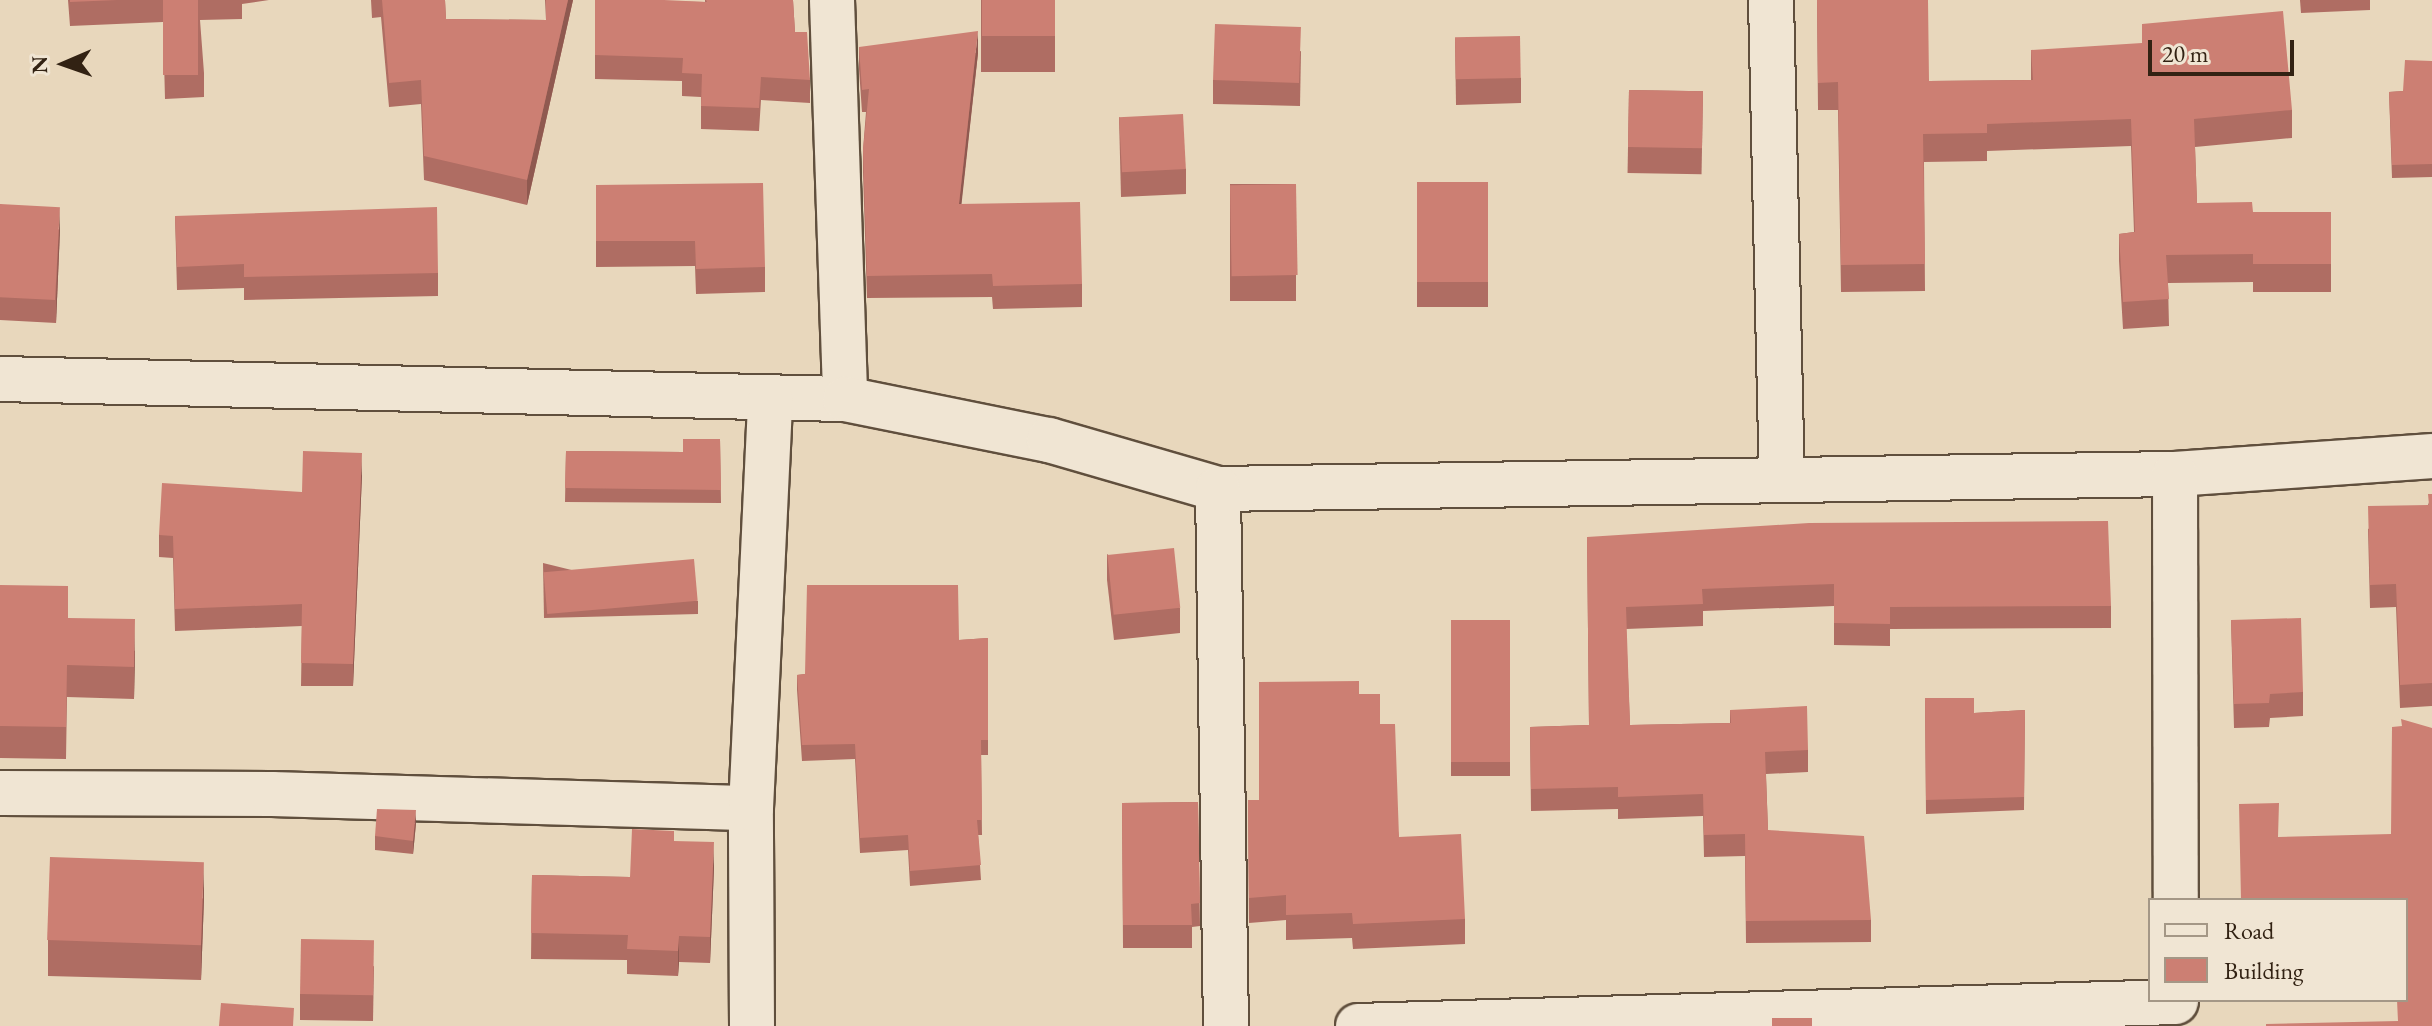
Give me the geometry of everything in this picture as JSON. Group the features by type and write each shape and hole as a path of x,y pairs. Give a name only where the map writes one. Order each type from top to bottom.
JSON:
{"street":[{"path":"832,0 845,399"},
{"path":"1771,0 1782,478"},
{"path":"0,379 845,399 1049,440 1218,489 2175,474 2432,456"},
{"path":"752,1026 751,808 770,399"},
{"path":"2175,474 2176,898"},
{"path":"1218,489 1226,1026"},
{"path":"0,793 272,794 751,808"},
{"path":"1358,1026 2176,1009"}],"building":[{"path":"70,0 117,0 70,2"},
{"path":"163,0 198,0 198,75 163,75"},
{"path":"382,0 445,0 446,19 546,20 546,0 568,0 527,180 424,156 421,80 389,83"},
{"path":"595,0 793,0 795,32 807,32 810,80 761,77 759,108 701,106 702,74 682,73 683,58 595,55"},
{"path":"982,0 1055,0 1055,36 982,36"},
{"path":"1817,0 1928,0 1929,81 2033,80 2031,50 2142,43 2142,24 2283,11 2292,110 2194,119 2197,203 2252,202 2253,212 2331,212 2331,264 2253,264 2253,254 2166,255 2169,299 2123,302 2119,234 2135,232 2131,119 1987,124 1987,133 1923,134 1925,264 1841,265 1838,82 1818,83"},
{"path":"1215,24 1301,27 1299,83 1213,80"},
{"path":"978,31 959,204 1080,202 1082,284 993,286 992,274 867,276 863,150 869,89 862,90 859,47"},
{"path":"1520,36 1521,78 1456,79 1455,37"},
{"path":"2405,60 2432,61 2432,164 2392,165 2389,92 2403,91"},
{"path":"1629,90 1703,91 1702,148 1628,147"},
{"path":"1183,114 1186,169 1122,172 1119,117"},
{"path":"1417,182 1488,182 1488,282 1417,282"},
{"path":"763,183 765,267 696,269 695,241 596,241 596,185"},
{"path":"1296,184 1298,275 1232,276 1230,185"},
{"path":"0,204 60,207 55,300 0,297"},
{"path":"437,207 438,273 244,277 244,264 177,267 175,216"},
{"path":"683,439 720,439 721,490 565,488 566,451 683,452"},
{"path":"303,451 362,453 353,664 301,663 302,604 175,609 173,536 159,535 162,483 302,492"},
{"path":"2428,494 2432,494 2432,683 2400,685 2396,584 2370,585 2368,506 2429,505"},
{"path":"2108,521 2111,606 1890,607 1890,624 1834,623 1834,584 1702,589 1703,604 1626,607 1630,725 1731,723 1730,710 1807,706 1808,750 1765,752 1768,830 1864,836 1871,920 1746,921 1745,834 1704,835 1703,794 1618,797 1618,787 1531,789 1530,727 1589,725 1587,537 1809,523"},
{"path":"1174,548 1180,608 1114,615 1107,555"},
{"path":"694,559 698,601 547,614 544,572"},
{"path":"0,585 68,586 68,618 135,619 134,667 67,665 66,727 0,726"},
{"path":"807,585 958,585 959,640 988,638 988,740 981,740 982,820 977,820 981,865 910,871 908,835 860,838 855,744 802,745 797,675 805,674"},
{"path":"2301,618 2303,692 2270,694 2269,703 2234,704 2231,620"},
{"path":"1451,620 1510,620 1510,762 1451,762"},
{"path":"1359,681 1359,694 1380,694 1380,724 1395,724 1399,837 1461,834 1465,919 1353,924 1352,913 1286,915 1286,895 1249,898 1248,800 1259,800 1259,682"},
{"path":"1925,698 1974,698 1974,713 2025,710 2024,797 1926,800"},
{"path":"2401,719 2432,728 2432,1026 2266,1026 2398,1021 2397,1002 2408,1002 2408,898 2241,898 2239,804 2279,803 2278,837 2391,834 2392,727 2402,726"},
{"path":"1198,802 1200,903 1191,904 1192,925 1123,925 1122,803"},
{"path":"377,809 416,810 413,841 375,836"},
{"path":"632,829 674,831 674,841 714,842 710,937 679,936 678,951 627,949 628,935 531,933 532,875 630,877"},
{"path":"50,857 204,862 201,945 47,940"},
{"path":"301,939 374,940 373,995 300,994"},
{"path":"221,1003 294,1008 293,1026 219,1026"},
{"path":"1772,1018 1812,1018 1812,1026 1772,1026"}]}
